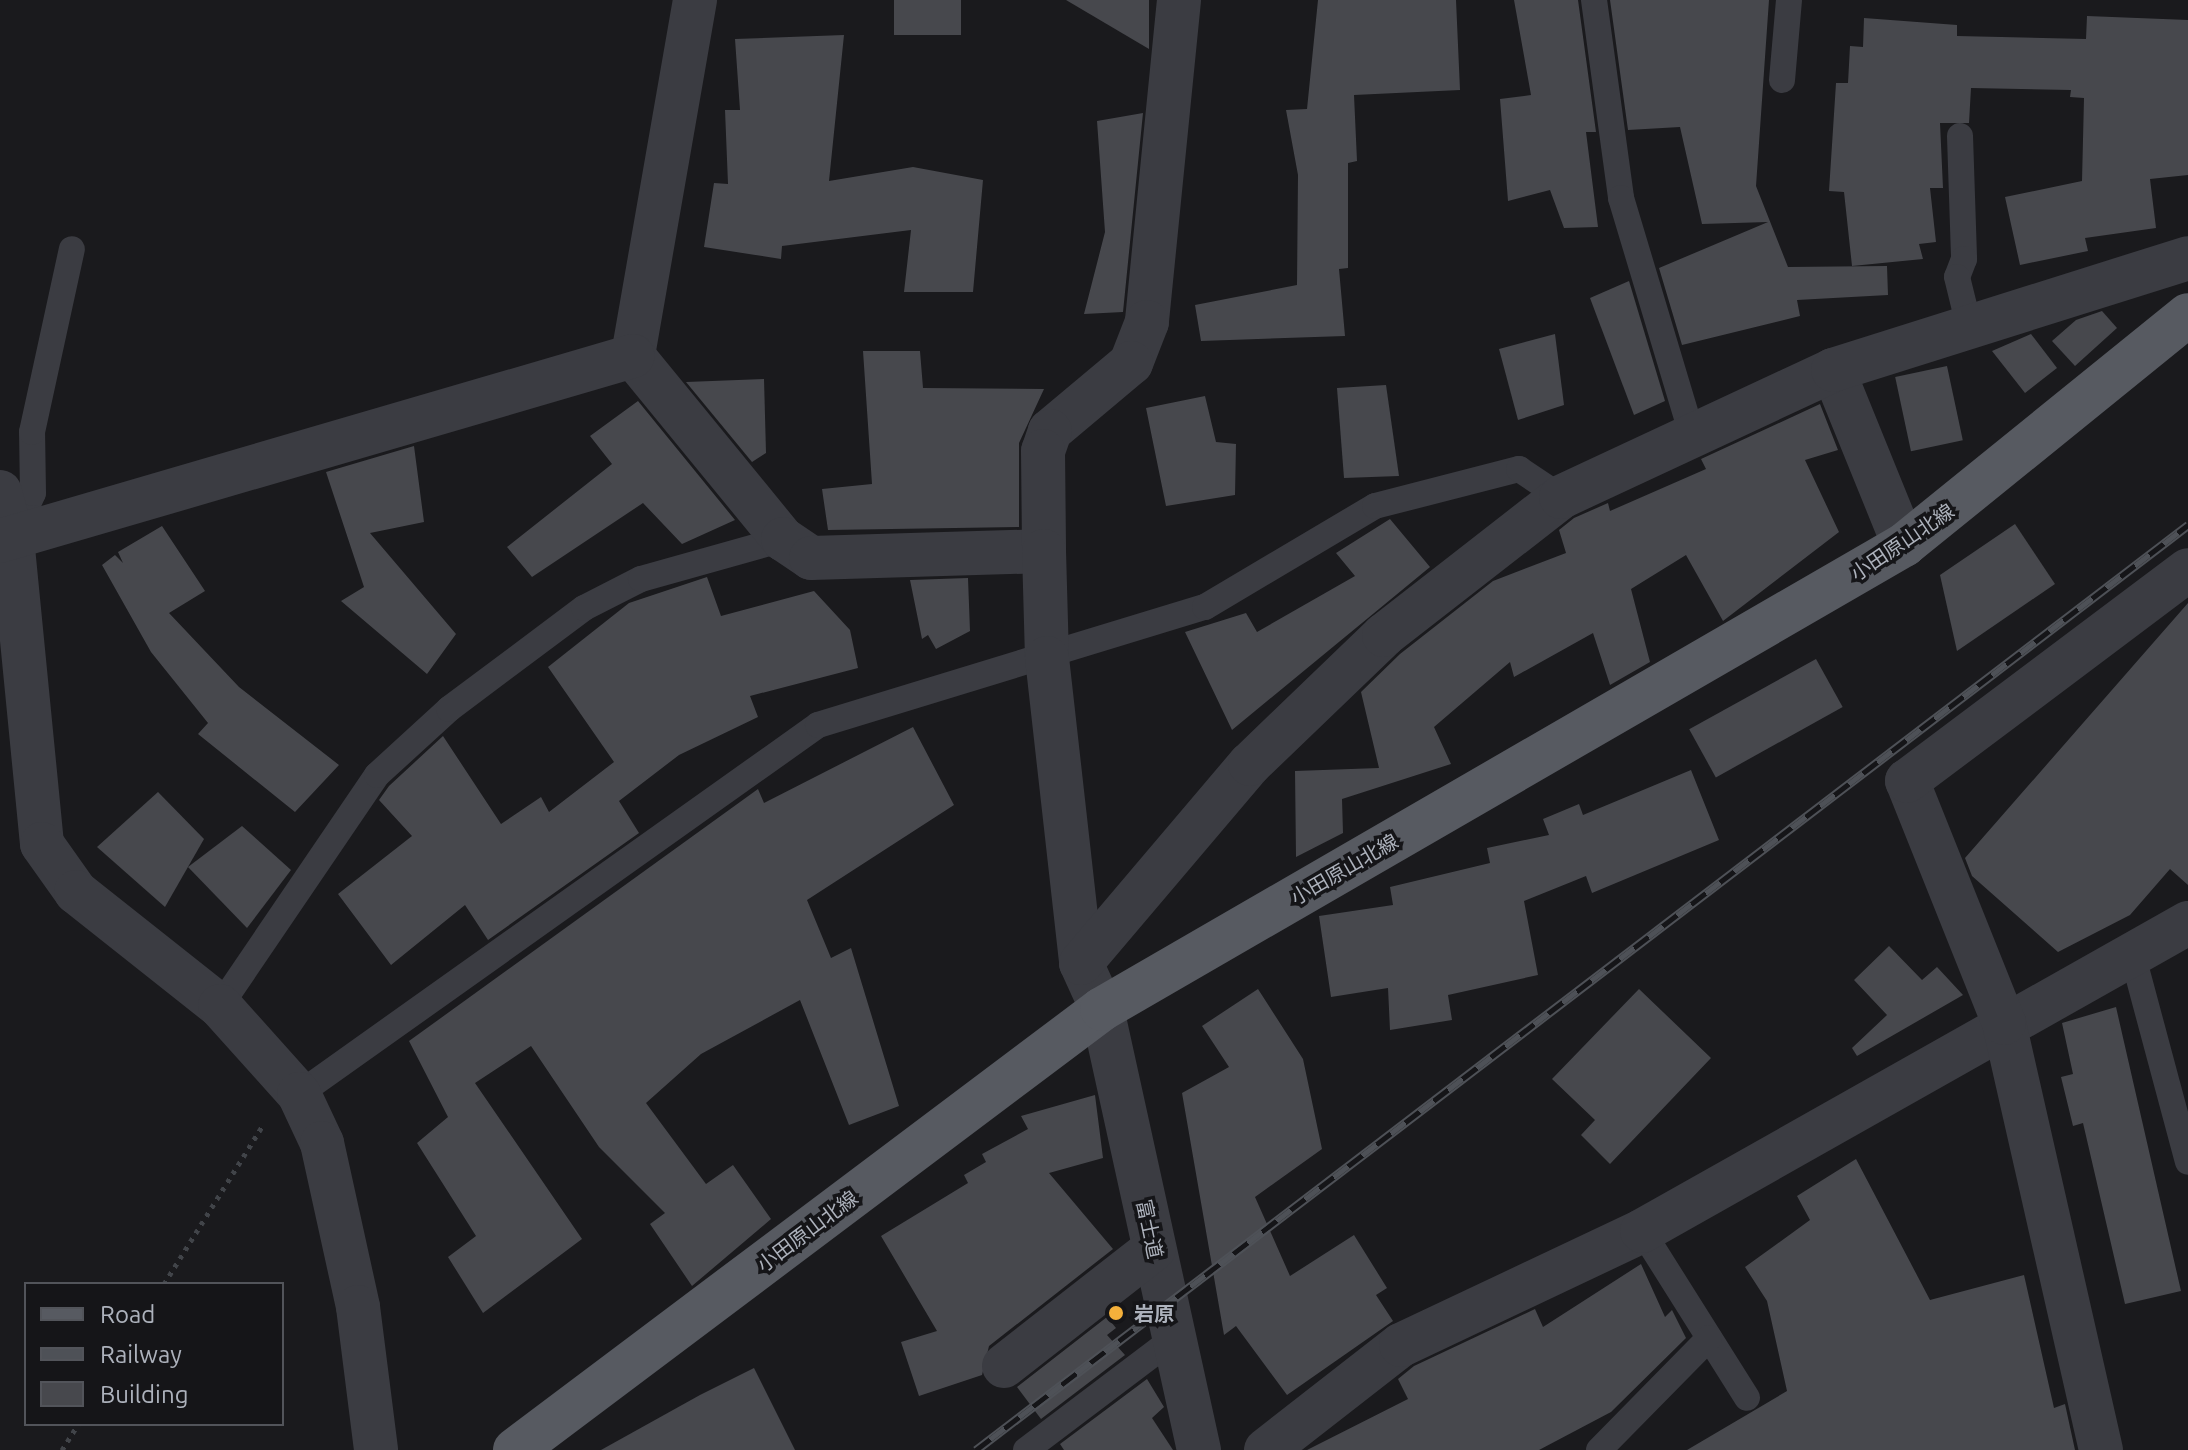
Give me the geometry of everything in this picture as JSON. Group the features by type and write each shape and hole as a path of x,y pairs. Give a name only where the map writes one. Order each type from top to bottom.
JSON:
{"main road":[{"name":"小田原山北線","path":"515,1450 1102,1009 1904,545 2188,315"}],"street":[{"path":"695,0 633,356 783,539 811,558 1044,551"},
{"name":"富士道","path":"1179,0 1147,322 1131,363 1050,431 1043,451 1044,551 1047,658 1081,963 1102,1009 1199,1450"},
{"path":"1081,963 1250,764 1384,635 1561,497 1691,432 1833,370 2188,258"},
{"path":"6,539 633,356"},
{"path":"1833,370 1904,545"},
{"path":"0,492 42,844 76,892 220,1006 295,1090 322,1143 352,1277 376,1450"},
{"path":"2101,1450 2004,1023 1907,781 2188,570"},
{"path":"1266,1450 1401,1345 1642,1231 2004,1023 2188,923"},
{"path":"1004,1366 1154,1249"}],"lane":[{"path":"1594,0 1621,198 1691,432"},
{"path":"1782,80 1789,0"},
{"path":"1960,136 1964,259 1957,277 1969,326"},
{"path":"6,539 33,493 32,432 72,249"},
{"path":"295,1090 818,725 1047,658 1205,607 1375,506 1519,469 1561,497"},
{"path":"220,1006 377,775 449,709 584,608 641,579 783,539"},
{"path":"2132,953 2188,1162"},
{"path":"1642,1231 1747,1398"},
{"path":"1026,1450 1174,1338"},
{"path":"1599,1450 1709,1338"}],"path":[{"path":"165,1282 295,1090"},
{"path":"62,1450 77,1426"}],"building":[{"path":"894,0 961,0 961,35 894,35"},
{"path":"1066,0 1149,0 1149,49"},
{"path":"1318,0 1456,0 1460,90 1354,95 1357,161 1348,163 1348,268 1339,269 1345,336 1201,341 1195,305 1297,285 1298,175 1286,110 1307,109"},
{"path":"1514,0 1578,0 1596,132 1586,132 1598,227 1564,228 1550,190 1508,201 1500,99 1531,95"},
{"path":"1610,0 1769,0 1756,186 1788,267 1887,266 1888,295 1797,300 1800,316 1682,345 1659,268 1768,222 1702,224 1680,127 1628,130"},
{"path":"2087,16 2188,20 2188,175 2150,179 2156,228 2085,238 2088,251 2020,265 2005,197 2082,181 2084,98 2070,97 2071,90 1971,88 1969,123 1940,123 1943,188 1930,188 1936,242 1919,244 1923,259 1852,266 1844,192 1829,191 1836,83 1848,83 1850,46 1863,47 1864,18 1957,25 1957,36 2086,39"},
{"path":"844,35 829,181 913,167 983,180 973,292 904,292 911,230 782,246 781,259 704,247 714,183 728,184 725,110 740,110 735,39"},
{"path":"1143,113 1123,312 1084,314 1105,232 1097,121"},
{"path":"1629,281 1665,401 1634,415 1590,298"},
{"path":"2102,311 2117,328 2075,366 2052,341 2076,320"},
{"path":"1555,334 1564,405 1518,420 1499,349"},
{"path":"2031,334 2057,368 2025,393 1992,351"},
{"path":"863,351 920,351 923,388 1044,389 1019,443 1019,527 828,530 822,489 872,484"},
{"path":"1947,366 1963,440 1911,451 1895,377"},
{"path":"764,379 766,453 752,462 686,382"},
{"path":"1386,385 1399,476 1344,478 1337,388"},
{"path":"1205,396 1216,442 1236,444 1235,495 1166,506 1146,408"},
{"path":"638,401 735,520 682,544 643,503 532,577 507,547 612,464 590,436"},
{"path":"1820,404 1838,450 1805,460 1839,532 1723,621 1686,555 1631,589 1650,662 1610,685 1593,633 1514,677 1510,662 1434,727 1451,764 1342,799 1343,833 1296,857 1295,771 1379,768 1361,692 1400,654 1493,581 1566,553 1559,530 1574,518 1608,503 1610,511 1706,469 1701,459"},
{"path":"414,446 424,522 370,533 456,634 427,674 341,601 364,587 326,472"},
{"path":"1390,519 1430,567 1232,730 1185,632 1246,613 1257,632 1355,576 1336,553"},
{"path":"2015,524 2055,584 1957,651 1940,575"},
{"path":"162,526 205,591 169,613 239,687 339,765 295,812 198,734 208,723 151,652 102,565 115,555 123,563 118,552"},
{"path":"707,577 721,616 814,591 850,630 858,668 750,696 758,717 679,755 619,801 639,833 488,940 465,905 391,965 338,894 412,836 379,800 389,786 443,736 501,824 541,797 549,812 614,762 548,667 629,603"},
{"path":"968,578 970,631 936,649 928,635 922,639 910,580"},
{"path":"2188,603 2188,885 2170,869 2130,915 2058,952 1972,876 1965,858"},
{"path":"1816,659 1843,707 1716,777 1689,729"},
{"path":"913,727 954,805 807,900 831,958 851,948 899,1106 849,1125 800,1000 701,1054 646,1103 706,1184 733,1165 771,1219 692,1286 650,1224 665,1213 599,1147 531,1046 475,1083 582,1239 483,1313 448,1257 476,1236 417,1143 448,1117 409,1041 758,789 764,803"},
{"path":"1691,770 1719,840 1592,893 1586,876 1524,901 1538,975 1448,995 1452,1020 1390,1030 1388,988 1331,997 1319,916 1393,905 1390,887 1490,863 1487,848 1549,835 1543,819 1579,804 1583,815"},
{"path":"158,792 204,839 165,907 97,847"},
{"path":"242,826 291,870 247,928 188,867"},
{"path":"1889,946 1922,980 1937,967 1963,995 1857,1056 1852,1048 1887,1015 1854,980"},
{"path":"1258,989 1303,1059 1322,1149 1255,1197 1290,1276 1354,1235 1387,1288 1376,1295 1393,1321 1287,1395 1236,1326 1224,1335 1182,1093 1229,1067 1202,1026"},
{"path":"1639,989 1711,1058 1610,1164 1581,1135 1595,1120 1552,1079"},
{"path":"2116,1007 2181,1291 2125,1304 2083,1123 2073,1126 2061,1077 2073,1074 2062,1023"},
{"path":"1095,1095 1103,1158 1049,1173 1113,1249 989,1346 982,1375 919,1396 901,1342 937,1331 881,1236 968,1183 964,1175 986,1162 982,1154 1028,1129 1021,1116"},
{"path":"1856,1159 1930,1300 2024,1275 2054,1408 2065,1404 2075,1450 1687,1450 1787,1391 1767,1301 1745,1267 1810,1220 1797,1196"},
{"path":"1641,1264 1665,1317 1672,1310 1686,1338 1611,1412 1539,1450 1307,1450 1408,1399 1398,1379 1414,1366 1535,1309 1543,1327"},
{"path":"1107,1317 1116,1328 1107,1335 1125,1355 1041,1419 1017,1387"},
{"path":"754,1368 795,1450 601,1450 700,1395"},
{"path":"1147,1379 1164,1407 1152,1418 1173,1450 1064,1450 1060,1444"}],"railway":[{"path":"976,1450 2188,525"}],"place":[{"name":"岩原","path":"1116,1313"}]}
